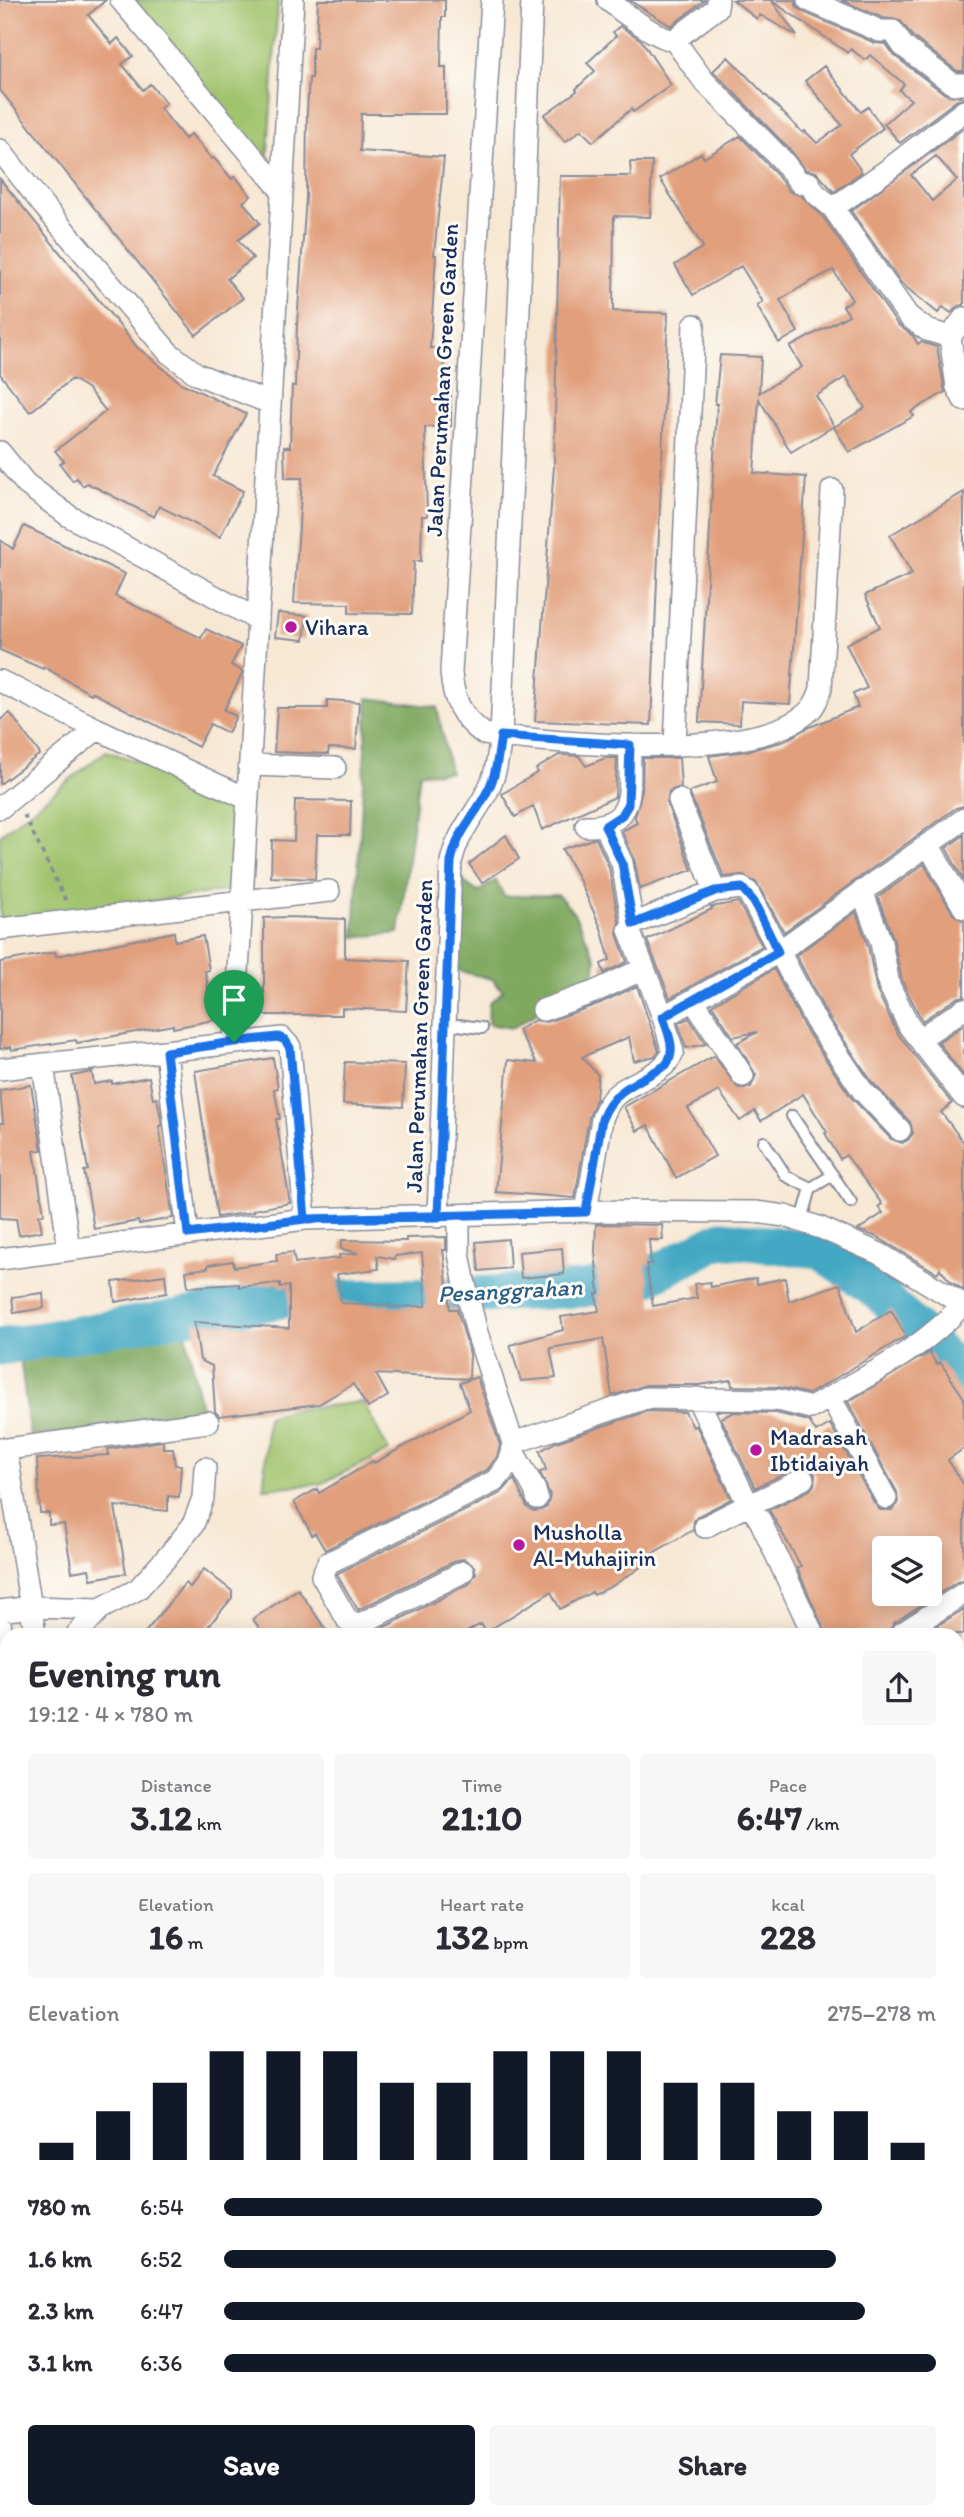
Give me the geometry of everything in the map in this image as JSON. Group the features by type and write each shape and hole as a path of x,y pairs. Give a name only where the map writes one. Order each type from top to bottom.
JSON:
{"street":[{"path":"121,0 282,191"},
{"path":"234,1042 293,0"},
{"name":"Jalan Perumahan Green Garden","path":"492,0 451,671 452,692 458,708 470,724 484,734 630,745 716,743 763,734 797,720 810,711 821,689 832,490"},
{"name":"Jalan Perumahan Green Garden","path":"0,1259 305,1219 449,1216 444,1030 451,862 455,844 490,786 501,736 532,0"},
{"path":"608,0 668,40 674,40 717,8 718,0"},
{"path":"808,0 880,31 893,31 903,46 953,83 964,84"},
{"path":"674,40 704,81 782,160 800,183 809,183 815,193 833,208 908,316 927,330 950,337"},
{"path":"833,208 964,111"},
{"path":"0,150 42,204 169,353 197,374 270,403"},
{"path":"964,318 950,337 957,387 964,400"},
{"path":"675,744 694,325"},
{"path":"0,452 26,484 69,516 258,620"},
{"path":"0,681 248,799"},
{"path":"7,802 97,729"},
{"path":"586,1212 602,1119 607,1105 616,1094 666,1065 673,1052 663,1017 629,933 633,924 622,863 596,826 622,815 628,805 630,745"},
{"path":"250,765 335,768"},
{"path":"679,800 715,891"},
{"path":"663,1017 778,952 964,819"},
{"path":"929,844 964,908"},
{"path":"633,924 715,891 746,889 815,1020 862,1090 900,1130"},
{"path":"0,929 329,891"},
{"path":"862,891 881,942 889,985 909,1026 960,1085"},
{"path":"543,1010 594,992 643,969"},
{"path":"692,1000 743,1076"},
{"path":"919,1039 964,1009"},
{"path":"0,1069 278,1037 285,1040 290,1048 305,1219"},
{"path":"166,1052 188,1234"},
{"path":"43,1064 69,1250"},
{"path":"463,1572 360,1624 348,1621 322,1576 328,1563 495,1481 505,1469 514,1448 646,1398 778,1400 811,1408 918,1346 959,1309 880,1254 802,1220 755,1212 586,1212 449,1216 472,1311 514,1448 537,1498"},
{"path":"830,1397 886,1498"},
{"path":"697,1398 760,1520 810,1628"},
{"path":"34,1628 9,1467 1,1450 208,1422"},
{"path":"83,1628 100,1609 138,1589 193,1525 203,1498 205,1468"},
{"path":"705,1527 803,1479"},
{"path":"910,1628 964,1593"},
{"path":"0,1611 31,1607 100,1609"}],"lane":[{"path":"444,1030 458,1025 482,1028"},
{"path":"792,1116 851,1202"},
{"path":"764,1142 786,1176 811,1188"},
{"path":"802,1220 811,1188 833,1175"}],"path":[{"path":"7,802 75,920"}],"green space":[{"path":"129,0 278,0 267,168"},
{"path":"368,698 437,707 450,772 419,773 399,933 354,937"},
{"path":"106,751 239,795 238,889 0,923 0,835"},
{"path":"457,877 478,892 496,880 504,896 558,895 574,913 596,959 593,997 554,1003 512,1028 488,1024 489,1003 503,991 492,979 455,970"},
{"path":"185,1328 204,1423 30,1436 20,1356"},
{"path":"363,1402 389,1451 320,1484 264,1488 267,1417 290,1410"}],"building":[{"path":"0,0 106,0 88,15 112,44 118,38 133,56 122,64 143,90 150,84 166,103 160,108 185,139 191,134 232,179 235,176 251,196 243,202 260,223 238,240 253,258 227,279 243,298 196,335 0,90"},
{"path":"318,0 445,0 441,67 446,67 446,114 361,114 360,151 444,157 434,255 430,348 444,348 444,386 451,386 451,426 425,427 427,516 422,516 421,561 414,561 412,614 349,613 349,604 294,603 302,478 285,478 284,447 290,447 292,386 295,386 306,197 307,111 309,78 312,78 312,48 316,48"},
{"path":"629,0 705,0 671,26"},
{"path":"733,0 795,0 797,7 803,12 875,43 886,44 895,56 945,94 964,98 956,101 900,143 884,124 911,100 899,90 904,84 870,55 865,60 851,49 848,53 772,1 797,36 760,15 757,19"},
{"path":"841,0 964,0 964,71 957,71 913,37 900,20 883,18"},
{"path":"620,26 641,40 671,85 633,112 631,109 593,142 581,130 565,142 544,115 577,91 595,71 587,63 616,36 613,32"},
{"path":"728,57 803,133 805,131 817,143 842,125 805,81 824,66 861,112 868,107 883,128 849,154 862,172 834,192 816,172 806,170 713,71"},
{"path":"964,128 964,305 958,306 951,313 943,307 938,313 902,284 851,211","holes":["936,156 957,180 932,201 911,175"]},
{"path":"740,136 790,192 802,196 823,217 897,324 913,336 918,344 921,342 937,347 945,392 911,412 914,416 849,452 834,427 865,408 846,377 816,396 834,426 791,452 759,399 754,473 806,477 790,704 741,701 740,724 699,722 715,404 720,355 761,357 759,393 802,367 790,347 849,315 843,306 852,300 833,270 806,284 780,300 798,332 779,343 757,306 763,302 741,266 693,295 675,265 703,247 660,179 701,153 704,158"},
{"path":"630,162 652,162 650,217 614,216 613,311 668,313 651,725 535,721 554,466 560,176 631,176"},
{"path":"0,179 137,347 181,383 246,414 213,476 243,491 220,537 159,506 154,517 87,483 83,486 77,478 73,481 60,464 64,461 55,451 106,411 87,388 72,379 30,412 0,374"},
{"path":"964,492 964,806 956,808 784,932 756,882 741,875 724,877 689,792 717,782 709,756 747,751 785,741 803,730 858,707 853,694 867,688 846,644 880,627 865,595 912,574 890,535"},
{"path":"24,526 125,574 115,596 201,638 206,629 241,646 231,665 242,671 242,674 224,710 236,716 228,733 210,724 198,747 92,692 91,694 44,667 43,669 0,650 0,540 13,549"},
{"name":"Vihara","path":"278,613 307,616 304,640 275,637"},
{"path":"327,700 359,702 356,749 329,748 328,754 274,752 277,708 327,708"},
{"path":"10,713 40,754 0,784 0,720"},
{"path":"559,755 579,756 586,766 605,758 617,758 615,797 542,830 533,806 515,817 502,794 538,772 536,769"},
{"path":"643,758 679,758 681,787 669,791 667,804 692,870 640,889 634,858 622,831 637,823 635,817 642,790"},
{"path":"295,800 351,801 350,835 317,835 315,879 271,877 272,840 294,841"},
{"path":"506,835 519,859 482,883 469,864"},
{"path":"964,835 964,881 946,848"},
{"path":"596,838 609,867 619,922 617,934 627,962 604,973 601,964 610,960 601,928 562,849"},
{"path":"924,864 953,914 964,921 964,996 922,1021 902,981 893,938 878,897"},
{"path":"738,902 762,946 670,998 647,940 712,909 711,907"},
{"path":"856,912 868,946 877,991 898,1034 952,1103 941,1112 964,1143 964,1290 950,1281 940,1269 937,1273 877,1237 858,1230 883,1213 878,1207 882,1204 846,1155 840,1159 803,1094 761,1121 755,1111 740,1121 719,1091 688,1108 715,1156 676,1178 648,1125 637,1131 624,1107 714,1056 737,1087 751,1087 756,1075 737,1043 757,1032 733,1037 712,1005 774,969 804,1027 851,1097 891,1139 902,1143 908,1140 913,1133 910,1122 872,1082 826,1013 796,955"},
{"path":"264,918 345,919 345,958 409,961 406,1011 342,1008 342,1015 264,1015"},
{"path":"174,932 175,941 203,936 209,970 205,971 214,1020 77,1043 76,1040 12,1050 11,1047 0,1049 0,962 55,952 56,956"},
{"path":"637,986 659,1051 655,1056 634,1061 629,1037 582,1057 598,1075 596,1099 589,1117 575,1198 496,1192 508,1060 537,1063 518,1030 535,1020 547,1022 598,1004"},
{"path":"689,1018 706,1044 686,1048 678,1023"},
{"path":"964,1025 964,1076 938,1042"},
{"path":"273,1058 278,1088 274,1089 280,1119 276,1119 290,1203 217,1217 195,1071"},
{"path":"345,1062 405,1064 403,1107 343,1104"},
{"path":"92,1072 94,1084 112,1081 112,1084 149,1077 153,1099 157,1098 160,1113 162,1125 159,1126 173,1218 94,1229 84,1171 88,1170 72,1076"},
{"path":"31,1085 42,1150 34,1151 44,1214 39,1215 42,1231 19,1235 16,1219 0,1218 0,1123 3,1123 0,1090"},
{"path":"596,1224 662,1225 663,1240 649,1240 651,1264 646,1264 653,1306 697,1298 694,1284 710,1282 711,1287 756,1278 757,1284 785,1278 789,1301 840,1284 856,1332 891,1310 906,1336 809,1394 778,1387 732,1386 731,1380 700,1385 646,1385 612,1396 603,1339 550,1348 556,1378 521,1381 510,1345 563,1330 561,1317 599,1311 596,1294 599,1293 595,1251"},
{"path":"446,1237 446,1250 443,1250 450,1309 457,1309 470,1354 469,1379 376,1374 388,1396 368,1408 353,1384 319,1404 219,1416 215,1411 212,1366 200,1360 194,1322 289,1328 289,1286 280,1287 280,1283 239,1287 239,1284 188,1287 186,1271 233,1261 234,1267 277,1261 276,1254 293,1252 295,1263 340,1258 339,1255 359,1253 341,1249 342,1240 406,1241 406,1238","holes":["422,1253 426,1306 390,1307 341,1303 337,1274 379,1269 377,1256 394,1259 395,1256"]},
{"path":"508,1239 510,1268 479,1271 476,1242"},
{"path":"562,1248 564,1274 521,1278 519,1252"},
{"path":"165,1275 167,1293 115,1302 113,1282"},
{"path":"43,1293 44,1308 14,1313 12,1297"},
{"path":"929,1352 937,1365 940,1362 964,1398 964,1448 948,1460 964,1485 964,1580 942,1592 942,1536 872,1536 872,1606 920,1606 894,1623 891,1628 823,1628 797,1568 801,1566 769,1510 810,1490 814,1485 815,1474 809,1468 798,1467 755,1488 721,1418 734,1412 776,1413 809,1421 816,1432 830,1424 880,1510 892,1510 898,1504 897,1492 848,1402"},
{"path":"477,1377 500,1445 497,1457 487,1470 325,1550 315,1533 312,1535 294,1502 317,1489 319,1493 470,1410 460,1383"},
{"path":"648,1411 685,1412 693,1427 696,1425 731,1499 698,1516 693,1530 648,1556 650,1561 614,1585 594,1595 592,1592 560,1609 551,1592 492,1628 484,1628 481,1624 474,1628 383,1628 469,1584 476,1573 474,1566 464,1559 457,1560 358,1610 338,1573 501,1493 514,1479 527,1507 534,1511 547,1507 550,1495 540,1472 546,1470 540,1451 556,1442"},
{"path":"163,1441 163,1448 173,1448 175,1465 181,1465 179,1497 168,1496 168,1511 115,1506 126,1573 91,1579 89,1569 72,1572 64,1524 49,1525 49,1513 40,1513 37,1459 109,1455 108,1449"},
{"path":"204,1569 232,1591 232,1598 207,1628 149,1628 185,1583 190,1587"},
{"path":"298,1589 325,1628 259,1628 253,1619"},
{"path":"964,1609 964,1628 934,1628"}],"waterway":[{"name":"Pesanggrahan","path":"0,1347 287,1299 451,1296 583,1289 646,1278 721,1239 819,1250 879,1293 950,1362 964,1380"}],"place":[{"name":"Vihara","path":"291,627"},
{"name":"Madrasah Ibtidaiyah","path":"756,1450"},
{"name":"Musholla Al-Muhajirin","path":"519,1545"}],"route":[{"path":"234,1042 166,1052 188,1234 305,1219 438,1217 444,1030 451,862 455,844 490,786 501,736 630,745 628,805 622,815 605,826 622,863 633,924 715,891 742,888 746,889 754,902 778,952 663,1017 673,1052 670,1060 616,1094 607,1105 602,1119 586,1212 459,1216 305,1219 288,1043 278,1037 234,1042"}]}
